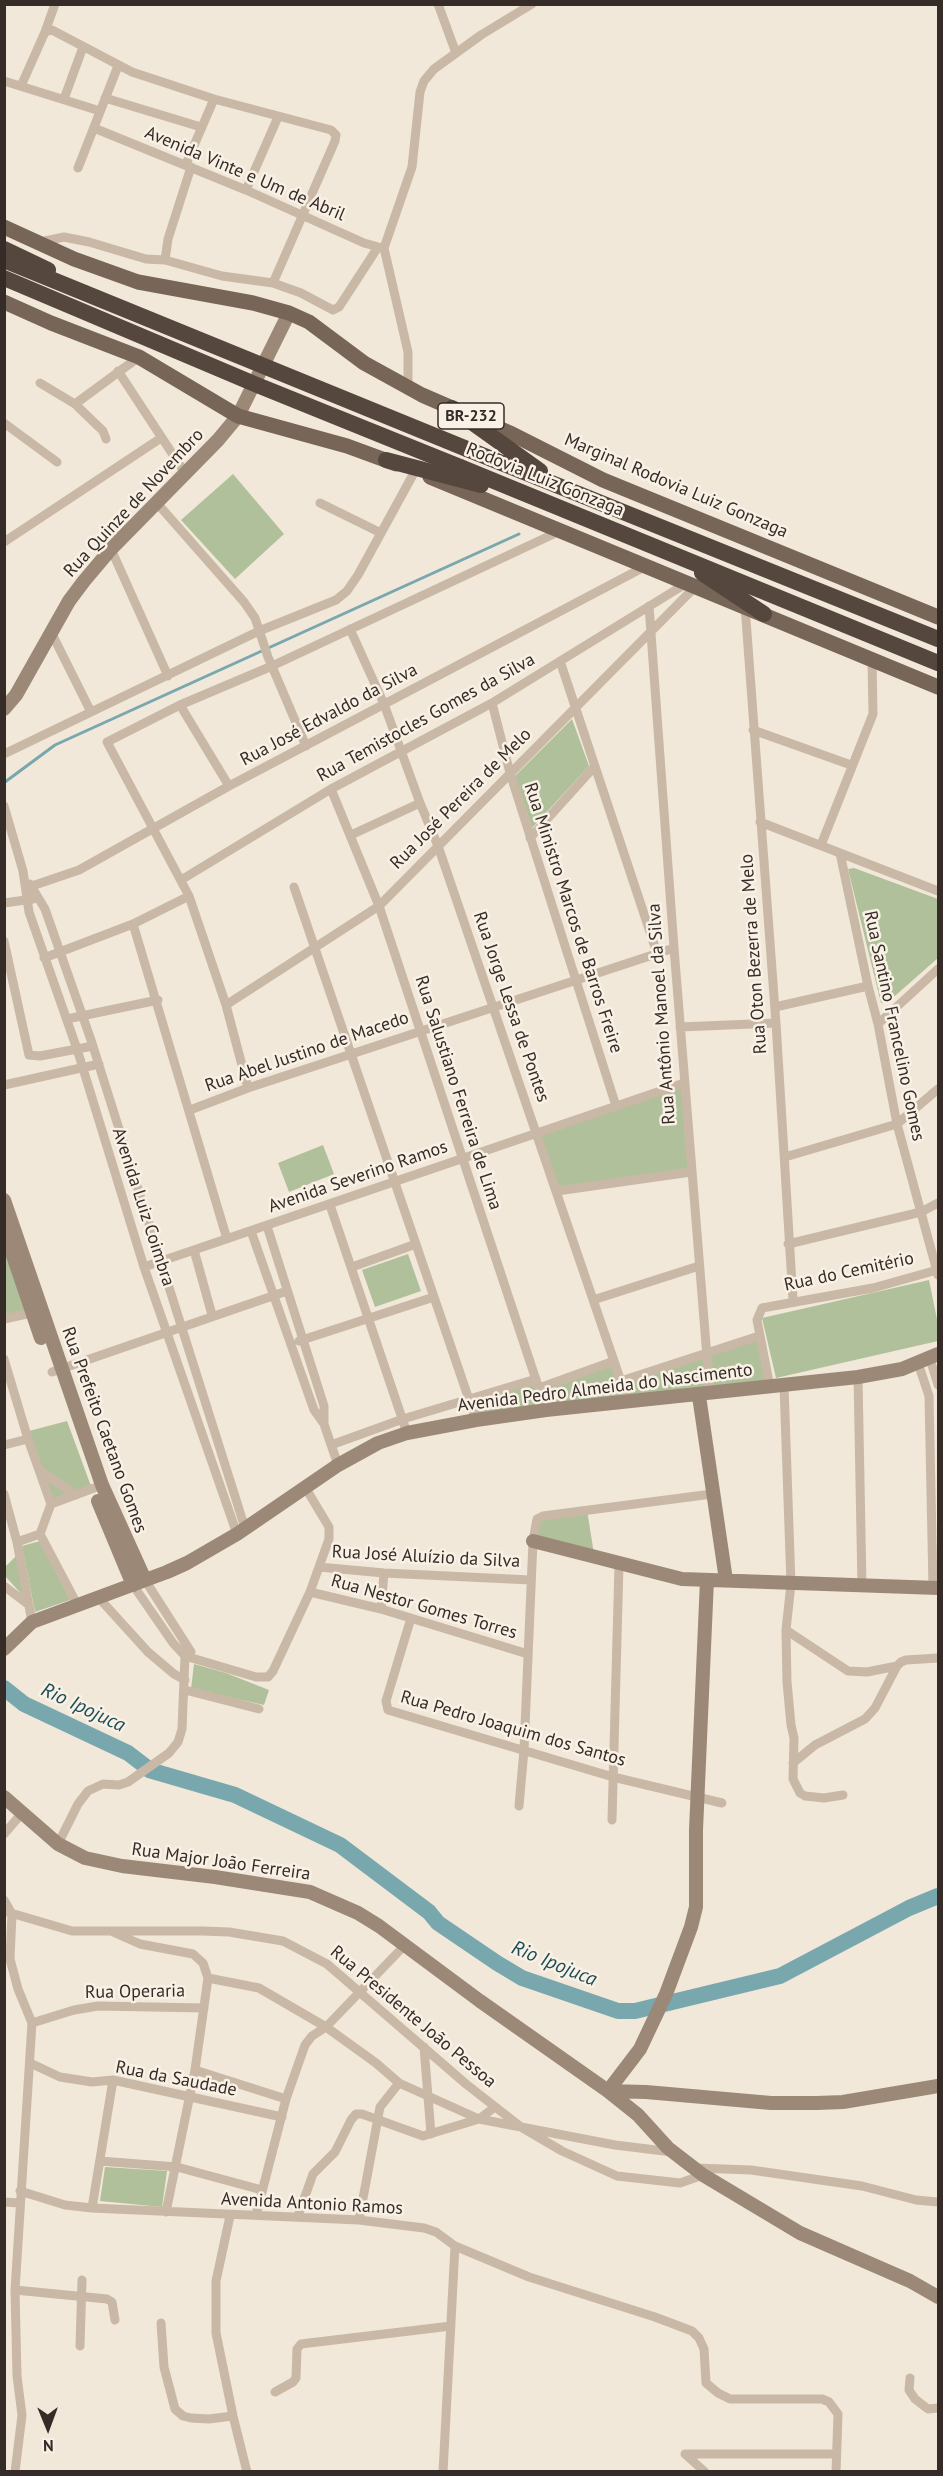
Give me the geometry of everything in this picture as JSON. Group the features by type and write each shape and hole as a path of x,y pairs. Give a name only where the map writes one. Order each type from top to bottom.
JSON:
{"highway":[{"path":"4,249 110,303"},
{"name":"Rodovia Luiz Gonzaga","path":"4,260 603,505 939,639"},
{"name":"Rodovia Luiz Gonzaga","path":"4,278 257,385 939,663"},
{"path":"452,408 535,469 591,495 603,505"},
{"path":"386,460 496,489 543,507 577,514"},
{"path":"663,549 764,614"}],"main road":[{"name":"Marginal Rodovia Luiz Gonzaga","path":"4,227 74,259 138,282 253,303 289,313 309,322 364,363 408,387 512,434 603,480 939,617"},
{"path":"4,302 139,357 238,416 386,460 415,471 939,687"}],"street":[{"path":"21,86 55,4"},
{"path":"438,4 456,53"},
{"path":"40,242 64,237 146,259 170,261 222,276 273,283 301,293 333,310 339,307 381,248 412,167 420,92 424,81 456,53 532,4"},
{"path":"45,32 51,30 118,66 214,99 323,127 336,135 332,150 273,283"},
{"path":"64,99 84,47"},
{"path":"78,168 118,66"},
{"path":"4,81 100,111"},
{"path":"105,98 201,127"},
{"path":"170,261 168,239 188,166 201,127 214,99"},
{"path":"246,189 278,117"},
{"name":"Avenida Vinte e Um de Abril","path":"94,128 246,189 364,243 381,248"},
{"path":"381,248 408,352 408,387"},
{"name":"Rua Quinze de Novembro","path":"4,709 16,695 69,601 111,549 238,416 289,313"},
{"path":"75,404 139,357"},
{"path":"118,371 185,473"},
{"path":"40,383 75,404 103,431 106,439"},
{"path":"4,423 57,462"},
{"path":"4,542 161,438"},
{"path":"4,754 336,600 347,591 415,471"},
{"path":"156,502 244,602 255,618 270,662 306,746"},
{"path":"320,503 381,533"},
{"path":"248,1088 226,1005 189,896 107,742 270,662 350,629 560,531"},
{"path":"111,549 168,676"},
{"name":"Rua José Edvaldo da Silva","path":"29,887 79,870 229,786 646,566"},
{"name":"Rua Temistocles Gomes da Silva","path":"181,880 331,789 492,704 650,606 691,585"},
{"name":"Rua José Pereira de Melo","path":"226,1005 379,906 651,631 691,585"},
{"name":"Rua Antônio Manoel da Silva","path":"650,606 706,1353 704,1395"},
{"name":"Rua Oton Bezerra de Melo","path":"745,606 775,1007 793,1300"},
{"name":"Rua Jorge Lessa de Pontes","path":"350,629 384,704 438,846 628,1402"},
{"path":"51,632 91,712"},
{"path":"821,845 873,714 872,659"},
{"path":"560,661 657,953"},
{"name":"Rua Ministro Marcos de Barros Freire","path":"492,704 530,838 616,1106"},
{"path":"180,705 229,786"},
{"path":"753,730 851,765"},
{"path":"530,838 595,766"},
{"name":"Rua Salustiano Ferreira de Lima","path":"331,789 379,906 546,1410"},
{"path":"351,835 420,802"},
{"path":"4,807 29,887"},
{"path":"760,822 939,891"},
{"name":"Rua Santino Francelino Gomes","path":"840,853 878,1024 897,1124 938,1272"},
{"name":"Avenida Luiz Coimbra","path":"29,887 45,909 99,1064 219,1447 241,1531"},
{"name":"Avenida Luiz Coimbra","path":"29,887 29,912 77,1049 144,1267 207,1452 241,1531"},
{"path":"294,887 476,1420"},
{"path":"44,958 134,924 189,896"},
{"path":"4,903 38,898"},
{"path":"134,924 227,1239"},
{"path":"4,941 29,1054 40,1056 93,1046"},
{"name":"Rua Abel Justino de Macedo","path":"190,1110 352,1053 674,948"},
{"path":"878,1024 939,969"},
{"path":"775,1007 868,986"},
{"path":"67,1019 158,1000"},
{"path":"680,1027 776,1023"},
{"path":"4,1085 99,1064"},
{"name":"Avenida Severino Ramos","path":"144,1267 684,1083"},
{"path":"785,1156 897,1124 939,1089"},
{"path":"557,1191 691,1172"},
{"name":"Rua Prefeito Caetano Gomes","path":"4,1200 37,1312 110,1520 139,1582 187,1652 197,1658 256,1677 268,1677 273,1671 310,1592"},
{"path":"788,1244 921,1212 939,1203"},
{"path":"330,1204 405,1426"},
{"path":"267,1226 324,1406 324,1424"},
{"name":"Rua Prefeito Caetano Gomes","path":"4,1229 37,1312"},
{"path":"251,1231 314,1410 324,1424 338,1466"},
{"path":"352,1267 416,1244"},
{"path":"194,1250 212,1316"},
{"path":"593,1300 699,1266"},
{"name":"Rua do Cemitério","path":"759,1336 757,1315 759,1310 767,1305 873,1288 938,1272"},
{"path":"57,1371 287,1291"},
{"path":"291,1344 434,1297"},
{"path":"4,1319 37,1312"},
{"path":"621,1382 759,1336 770,1387"},
{"path":"4,1359 28,1439 51,1504 40,1534 78,1606"},
{"path":"929,1359 939,1385"},
{"path":"533,1541 619,1565 681,1579 936,1588 934,1442 929,1396 929,1359"},
{"name":"Avenida Pedro Almeida do Nascimento","path":"32,1622 187,1563 405,1426 858,1377 929,1359"},
{"path":"331,1445 405,1426 470,1400 538,1384 614,1361"},
{"path":"858,1377 862,1587"},
{"path":"784,1386 791,1584 786,1630 788,1701 794,1738 794,1779 800,1793 805,1796 824,1798 843,1794"},
{"path":"704,1395 712,1494 726,1580"},
{"path":"4,1445 28,1439"},
{"path":"207,1452 219,1447"},
{"path":"39,1470 76,1496"},
{"path":"51,1504 98,1487"},
{"path":"305,1488 329,1527 329,1539 310,1592"},
{"path":"4,1494 9,1526 18,1542 32,1622 4,1649"},
{"path":"519,1806 524,1750 533,1541 537,1519 543,1516 712,1494"},
{"path":"18,1542 40,1534"},
{"path":"612,1820 619,1565"},
{"name":"Rua José Aluízio da Silva","path":"319,1567 384,1573 531,1580"},
{"path":"381,1609 384,1573"},
{"path":"608,2091 640,2049 666,1994 696,1907 696,1830 707,1580"},
{"path":"4,1586 29,1605"},
{"name":"Rua Nestor Gomes Torres","path":"310,1592 381,1609 528,1654"},
{"path":"98,1597 148,1652 185,1685 259,1709"},
{"name":"Rua Pedro Joaquim dos Santos","path":"411,1618 386,1701 385,1707 388,1710 613,1777 722,1803"},
{"path":"786,1630 848,1671 867,1672 897,1666 906,1660 939,1658"},
{"path":"58,1844 78,1804 88,1791 103,1784 118,1785 128,1782 170,1753 178,1742 182,1730 187,1652"},
{"path":"793,1763 821,1741 865,1719 885,1692 897,1666"},
{"name":"Rua Major João Ferreira","path":"5,1798 58,1844 85,1858 122,1866 215,1877 310,1892 358,1913 572,2068 608,2091 638,2115 675,2153 699,2171 800,2233 922,2286 939,2297"},
{"path":"4,1834 23,1812"},
{"path":"4,1900 8,1913 7,1958 32,2023 15,2290 17,2376 22,2415 15,2472"},
{"name":"Rua Presidente João Pessoa","path":"8,1913 72,1931 203,1931 283,1941 313,1955 360,1991 521,2127"},
{"path":"113,1932 140,1944 193,1953 203,1963 208,1978 190,2098 166,2212"},
{"path":"256,2215 286,2099 305,2045 312,2036 326,2027 405,1946"},
{"name":"Rua Presidente João Pessoa","path":"208,1978 259,1988 326,2027 376,2063 399,2083 479,2119 615,2145 675,2153"},
{"name":"Rua Operaria","path":"32,2023 74,2010 98,2006 204,2008"},
{"path":"424,2047 431,2134"},
{"name":"Rua da Saudade","path":"30,2062 60,2077 92,2082 113,2080 282,2117"},
{"name":"Rua da Saudade","path":"195,2070 286,2099"},
{"path":"92,2208 113,2080"},
{"path":"359,2220 382,2102 399,2083"},
{"path":"608,2091 771,2103 816,2103 843,2102 939,2086"},
{"path":"638,2115 646,2092"},
{"path":"298,2216 313,2174 335,2152 353,2116 362,2114 416,2135 431,2134 479,2119 495,2107"},
{"path":"521,2127 562,2151 617,2176 680,2183 699,2171 751,2170 851,2184 880,2189 915,2200 939,2202"},
{"path":"100,2161 177,2167 262,2190"},
{"name":"Avenida Antonio Ramos","path":"20,2191 64,2205 92,2208 230,2216 298,2216 359,2220 424,2228 436,2232 455,2246 529,2277 692,2331 699,2337 704,2349 706,2383 730,2399 822,2399 833,2405 838,2414 836,2454"},
{"path":"4,2202 20,2203"},
{"path":"230,2216 216,2281 216,2333 233,2416 248,2472"},
{"path":"443,2472 455,2246"},
{"path":"80,2346 82,2280"},
{"path":"15,2290 81,2295 110,2300 115,2320"},
{"path":"161,2323 164,2367 175,2409 183,2416 191,2418 209,2419 233,2416"},
{"path":"275,2392 296,2378 297,2349 301,2344 451,2326"},
{"path":"910,2378 909,2390 915,2399 928,2409 939,2408"},
{"path":"705,2472 685,2454 836,2454 836,2472"}],"green space":[{"path":"233,474 284,534 235,579 181,520"},
{"path":"572,719 589,766 532,828 515,776"},
{"path":"854,868 938,899 938,958 888,1002 881,1003 848,869"},
{"path":"684,1083 691,1172 557,1191 537,1133"},
{"path":"323,1145 334,1174 289,1192 278,1163"},
{"path":"4,1243 29,1313 4,1319"},
{"path":"408,1254 421,1291 375,1307 362,1270"},
{"path":"929,1280 938,1324 938,1341 776,1378 762,1318"},
{"path":"759,1336 770,1387 475,1423 467,1400 534,1378 537,1387 615,1364 620,1380"},
{"path":"67,1421 91,1486 53,1499 29,1431"},
{"path":"587,1510 594,1554 532,1536 533,1520"},
{"path":"40,1541 70,1600 35,1612 22,1546"},
{"path":"16,1556 26,1599 5,1576 5,1567"},
{"path":"194,1664 226,1673 269,1690 264,1705 191,1689"},
{"path":"105,2167 167,2171 162,2207 100,2201"}],"waterway":[{"path":"5,782 55,745 519,534"},
{"name":"Rio Ipojuca","path":"4,1688 24,1704 128,1753 145,1766"},
{"name":"Rio Ipojuca","path":"149,1770 235,1795 340,1845 429,1912 438,1923 522,1978 618,2011 635,2011 780,1976 909,1908 938,1896"}]}
